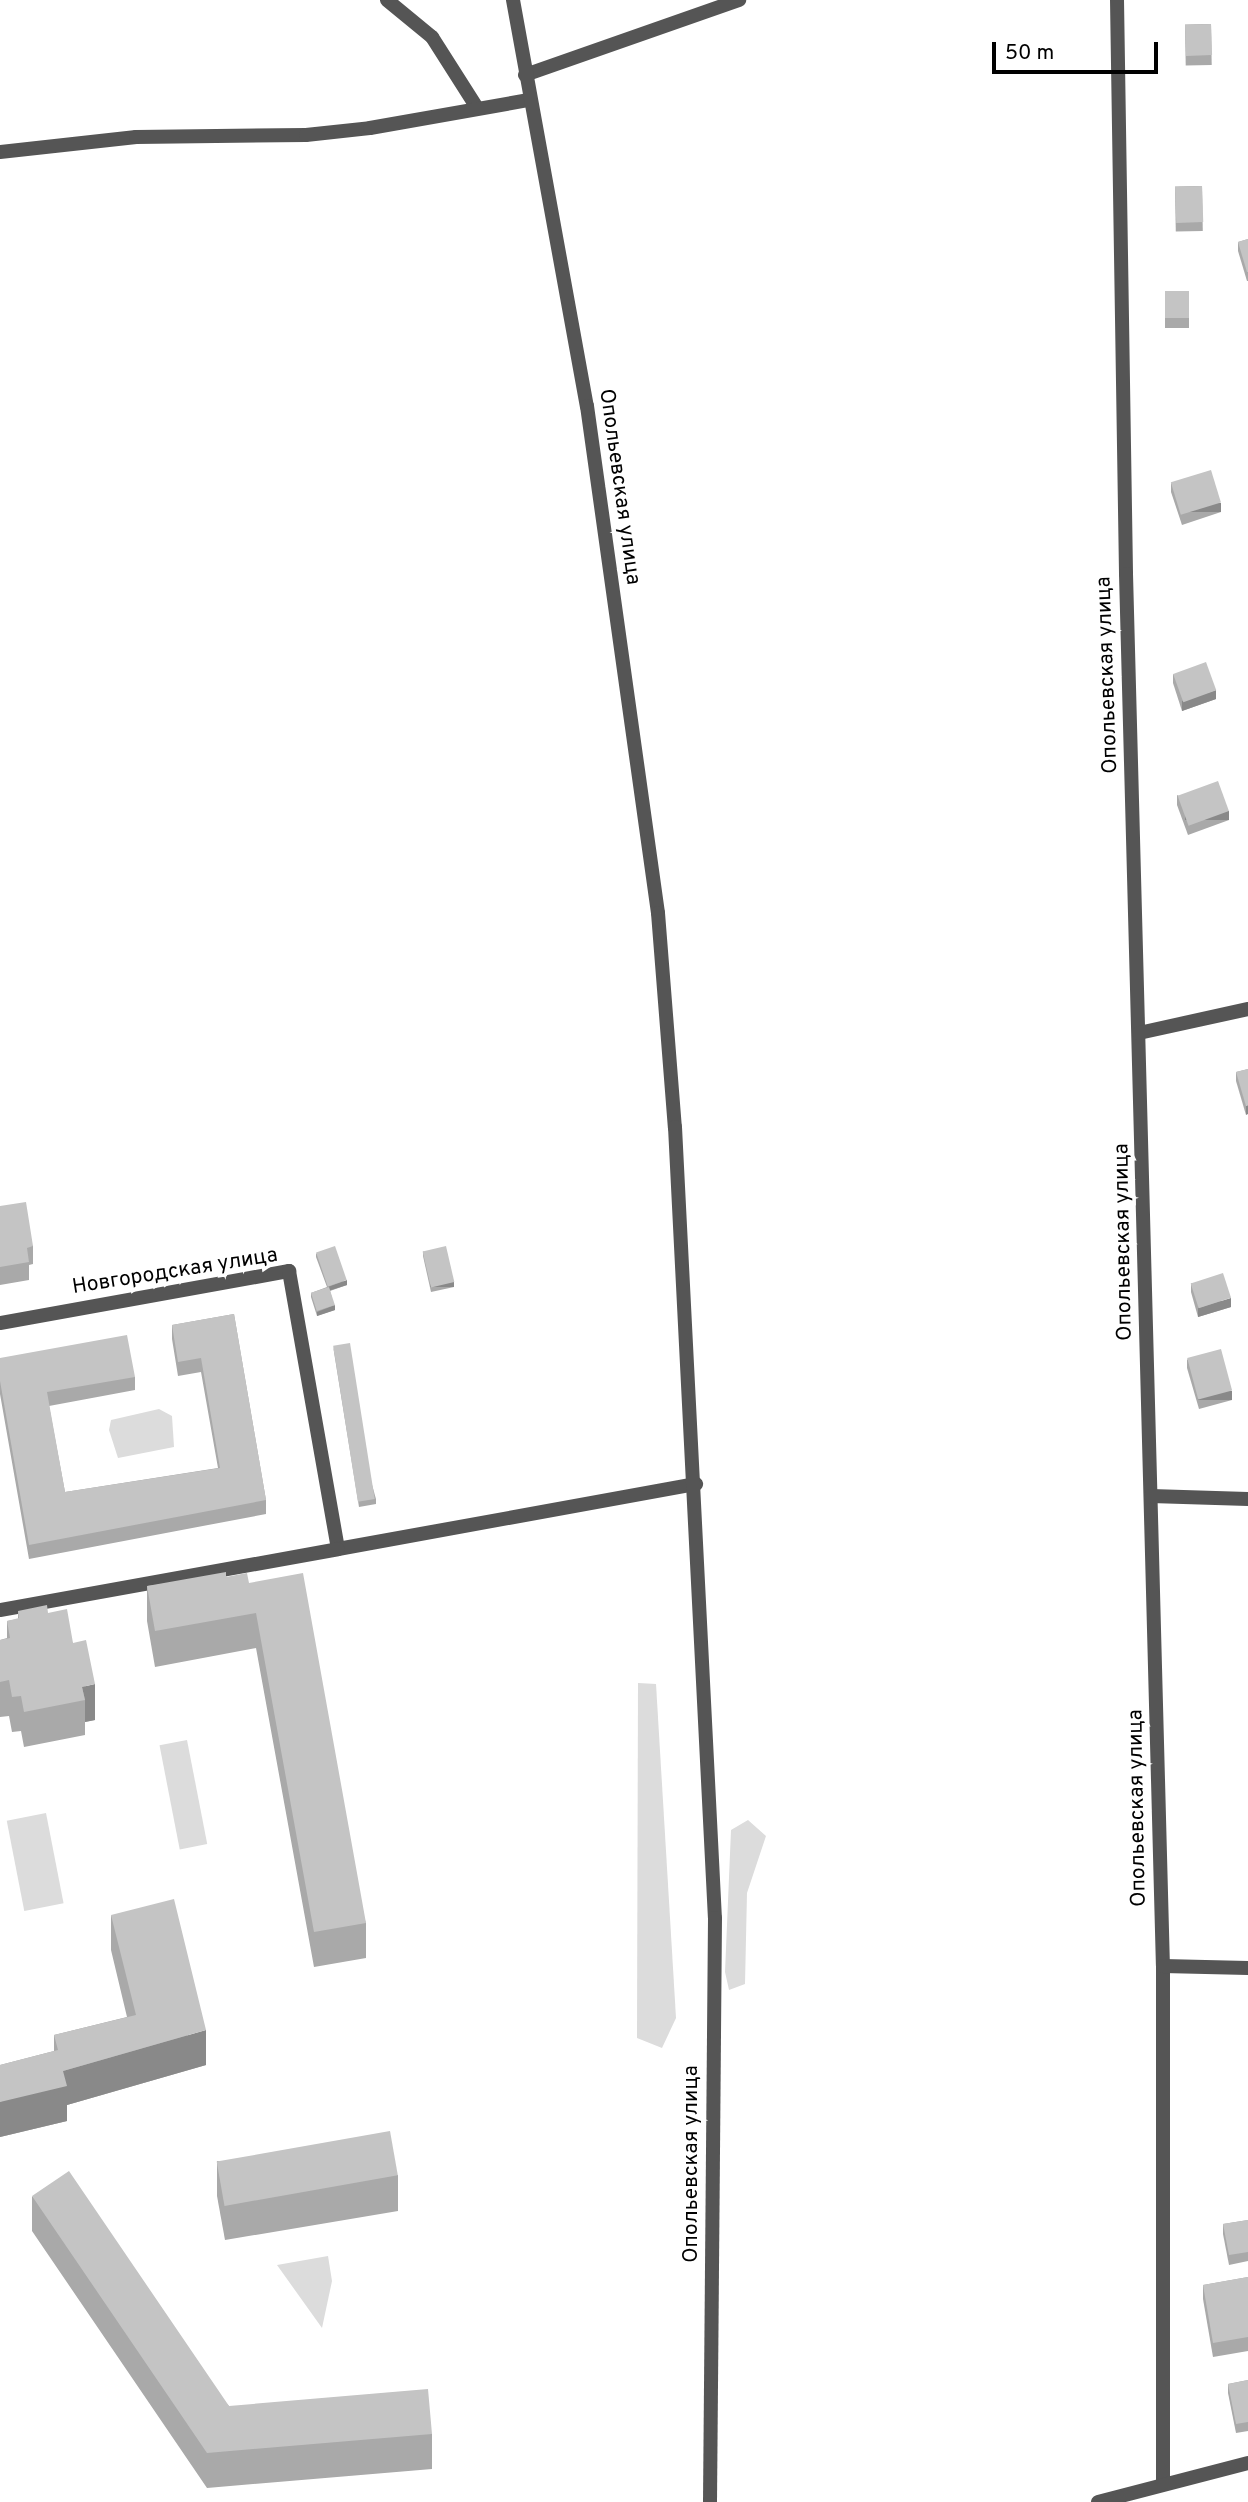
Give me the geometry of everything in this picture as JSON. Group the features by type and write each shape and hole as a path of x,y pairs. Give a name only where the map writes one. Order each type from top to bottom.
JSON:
{"street":[{"path":"387,0 432,37 476,106"},
{"name":"Опольевская улица","path":"513,0 528,100 587,406 657,912 696,1484 715,1918 710,2502"},
{"path":"525,75 738,0"},
{"name":"Опольевская улица","path":"1117,0 1139,1033 1163,1966 1163,2482"},
{"path":"0,152 136,137 332,132 476,106 528,100"},
{"path":"1139,1033 1248,1009"},
{"name":"Новгородская улица","path":"0,1323 289,1271 338,1549"},
{"path":"0,1610 696,1484"},
{"path":"1151,1496 1248,1499"},
{"path":"1163,1966 1248,1968"},
{"path":"1098,2502 1163,2482 1248,2463"}],"shaded area":[{"path":"159,1409 172,1416 174,1447 118,1458 109,1430 111,1420"},
{"path":"638,1683 656,1684 676,2018 662,2048 637,2038"},
{"path":"187,1740 207,1844 180,1849 160,1745"},
{"path":"46,1813 64,1903 24,1911 7,1821"},
{"path":"748,1820 766,1836 747,1893 745,1984 729,1990 725,1972 731,1830"},
{"path":"328,2256 332,2281 322,2328 277,2265"}],"building":[{"path":"1211,24 1212,55 1186,56 1185,25"},
{"path":"1202,186 1203,222 1176,223 1175,187"},
{"path":"1248,239 1248,272 1247,272 1238,242"},
{"path":"1165,291 1189,291 1189,318 1165,318"},
{"path":"1211,470 1221,503 1181,515 1171,482"},
{"path":"1206,662 1216,690 1183,702 1173,674"},
{"path":"1218,781 1229,811 1189,826 1178,796"},
{"path":"1248,1069 1248,1105 1246,1106 1236,1072"},
{"path":"26,1202 33,1246 27,1248 29,1262 0,1267 0,1206"},
{"path":"335,1246 347,1280 328,1287 316,1253"},
{"path":"446,1246 454,1282 431,1287 423,1251"},
{"path":"1223,1273 1231,1298 1199,1308 1191,1284"},
{"path":"329,1287 335,1305 317,1311 311,1293"},
{"path":"234,1314 266,1500 29,1545 0,1381 0,1358 127,1335 135,1377 47,1392 65,1492 220,1468 201,1358 178,1362 172,1325"},
{"path":"350,1343 375,1499 358,1502 333,1346"},
{"path":"1221,1349 1232,1391 1198,1400 1187,1358"},
{"path":"226,1572 226,1577 247,1573 249,1583 303,1573 366,1923 314,1932 256,1613 155,1631 147,1586"},
{"path":"47,1605 48,1613 67,1609 73,1643 86,1640 95,1684 82,1687 85,1700 24,1712 21,1696 12,1697 9,1680 0,1682 0,1640 10,1638 7,1621 19,1618 18,1611"},
{"path":"174,1899 206,2030 63,2071 67,2086 0,2102 0,2065 58,2050 54,2035 136,2015 111,1915"},
{"path":"390,2131 398,2175 224,2206 217,2162"},
{"path":"69,2171 229,2406 428,2389 432,2434 207,2453 32,2196"},
{"path":"1248,2220 1248,2252 1229,2255 1223,2224"},
{"path":"1248,2277 1248,2337 1213,2343 1203,2285"},
{"path":"1248,2380 1248,2422 1236,2424 1228,2384"}]}
